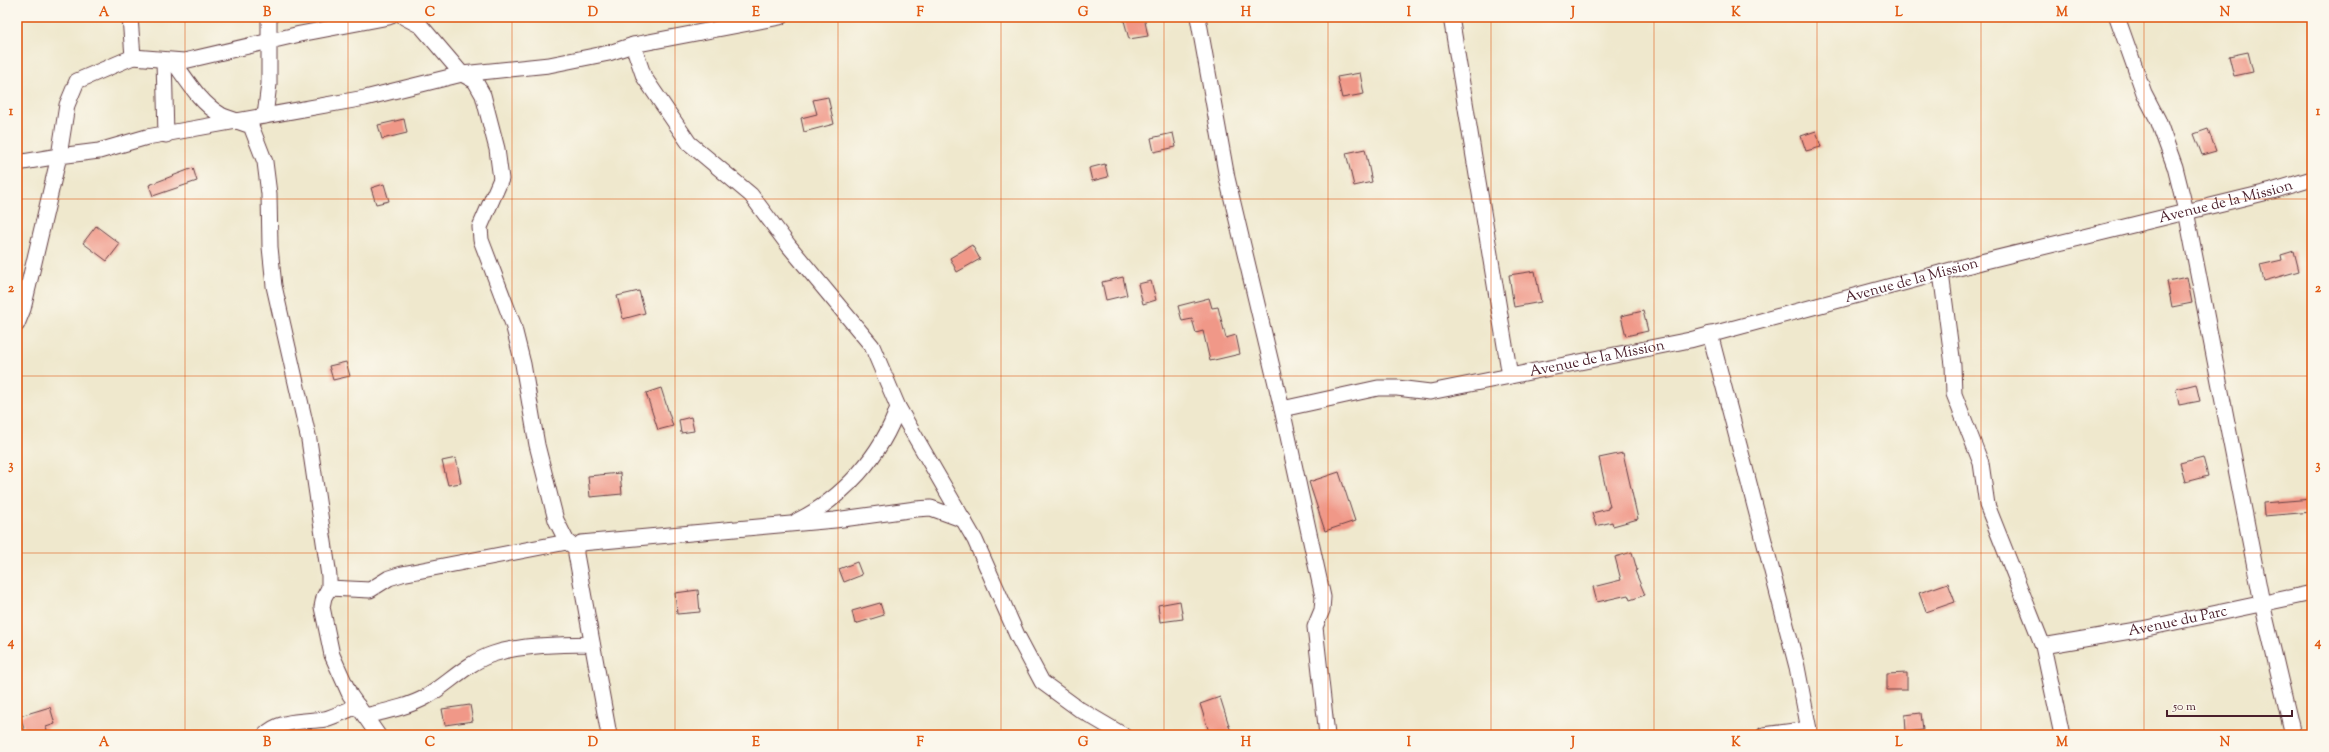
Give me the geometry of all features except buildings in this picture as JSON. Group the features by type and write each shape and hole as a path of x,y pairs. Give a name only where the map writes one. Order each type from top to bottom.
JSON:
{"street":[{"path":"130,17 133,57"},
{"path":"265,116 269,84 269,17"},
{"path":"17,324 23,308 58,156 67,105 76,81 133,57 148,57 168,61 270,42 389,17"},
{"path":"404,17 421,26 462,74 474,81 483,95 497,149 501,179 480,227 481,240 513,324 524,364 548,490 556,520 572,545 609,735"},
{"path":"17,163 99,151 147,137 166,135 237,120 372,96 462,74 549,65 609,53 634,46 780,17"},
{"path":"1198,17 1227,178 1282,409 1323,597 1322,610 1314,628 1327,735"},
{"path":"1451,17 1510,376"},
{"path":"2117,17 2144,93 2158,120 2175,168 2186,211 2262,603 2293,735"},
{"path":"634,46 644,77 689,143 751,195 789,246 872,346 898,407 975,540 1016,634 1042,682 1079,709 1123,735"},
{"path":"168,61 209,106 222,115 251,126 265,162 269,194 270,247 274,286 309,440 329,588 324,597 322,607 332,655 350,695 378,735"},
{"path":"166,135 168,61"},
{"name":"Avenue de la Mission","path":"1282,409 1378,388 1397,388 1430,392 1690,340 1941,272 2312,179"},
{"path":"1941,272 1953,365 1954,394 1981,463 1987,505 2044,646 2062,735"},
{"path":"1710,334 1797,667 1810,732 1764,735"},
{"path":"792,523 810,514 856,477 880,449 892,426 898,407"},
{"path":"329,588 370,590 389,578 402,574 581,543 835,520 932,508 964,520"},
{"name":"Avenue du Parc","path":"2044,646 2142,629 2312,593"},
{"path":"266,735 271,729 285,724 362,711 398,708 425,697 491,654 511,649 592,644"}]}
